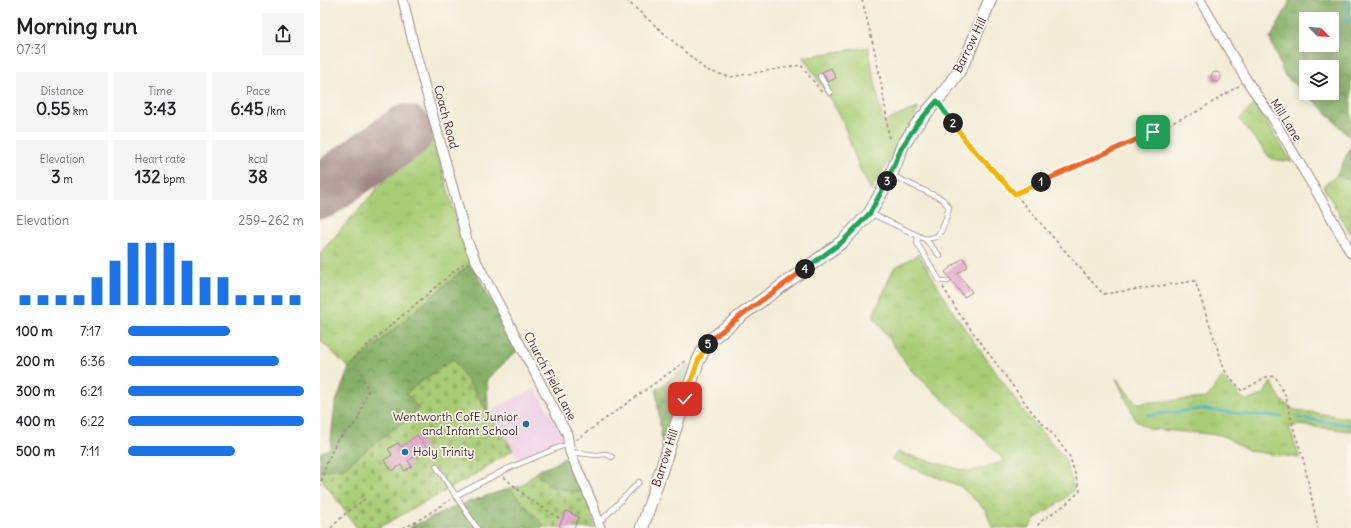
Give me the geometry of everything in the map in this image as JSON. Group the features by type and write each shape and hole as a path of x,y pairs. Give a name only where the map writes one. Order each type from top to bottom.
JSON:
{"main road":[{"name":"Barrow Hill","path":"642,528 691,380 705,347 713,338 743,314 842,242 870,213 891,175 902,147 917,124 937,101 962,65 988,8 990,0"}],"street":[{"name":"Coach Road","path":"403,0 415,50 467,240"},
{"name":"Mill Lane","path":"1200,0 1247,81 1272,117 1351,253"},
{"name":"Church Field Lane","path":"467,240 474,257 567,434 569,449 593,505 599,526"}],"lane":[{"path":"820,76 830,93"},
{"path":"891,175 942,199 949,207 942,231 936,237 926,239"},
{"path":"870,213 926,239 940,256"},
{"path":"918,236 917,243 940,282 948,281"},
{"path":"455,496 500,473 562,446 597,455 606,454 612,458"},
{"path":"436,466 477,528"},
{"path":"599,526 639,482"}],"path":[{"path":"626,0 706,70 730,77 801,65 823,94 830,93"},
{"path":"862,0 874,47 889,140"},
{"path":"1015,194 1198,111 1247,81"},
{"path":"937,101 969,145 1015,194 1103,294 1195,281 1225,371 1242,391 1266,377 1275,376 1286,397 1293,427 1303,458 1318,528"},
{"path":"320,486 326,465 337,440 357,422 368,390 354,357 470,258 474,257"},
{"path":"940,282 958,312 1032,412 1057,439 1070,457 1080,491 1066,504 1040,522 1036,528"},
{"path":"569,449 682,364"},
{"path":"500,473 529,499 559,518"},
{"path":"403,528 414,523 455,496"},
{"path":"331,528 346,513 365,499"}],"shaded area":[{"name":"Wentworth CofE Junior and Infant School","path":"535,388 563,437 561,442 519,460 488,412"}],"green space":[{"path":"1289,0 1351,0 1351,139 1313,100 1339,100 1339,60 1299,60 1299,88 1284,75 1270,39 1289,3"},
{"path":"868,47 883,123 908,111 919,108 871,191 859,167 840,115 803,57"},
{"path":"1255,104 1292,162 1271,159 1239,119"},
{"path":"430,129 463,241 471,263 349,368 320,340 320,253"},
{"path":"1351,146 1351,181 1337,175"},
{"path":"1337,175 1351,181 1351,235 1323,186"},
{"path":"919,254 955,315 1028,417 1064,457 1074,489 1063,500 1036,518 1029,528 992,528 986,510 960,486 891,460 897,452 970,472 1005,461 967,422 911,370 873,316 894,268"},
{"path":"471,263 518,350 487,379 488,412 453,359 406,393 419,409 344,468 320,471 320,453 330,448 335,404 349,368"},
{"path":"453,359 513,450 469,478 378,528 357,528 320,477 320,471 344,468 419,409 406,393"},
{"path":"690,363 663,451 656,390"},
{"path":"1222,377 1246,401 1264,394 1271,382 1282,401 1295,410 1351,418 1351,431 1299,425 1289,427 1300,458 1250,451 1221,435 1150,429 1136,421 1116,378 1136,403 1207,398"},
{"path":"567,455 584,493 554,488 536,473 539,470 553,465"},
{"path":"536,473 554,488 584,493 591,506 595,528 546,528 510,488 521,486"},
{"path":"510,488 545,526 542,528 409,528 456,506"}],"building":[{"path":"831,68 836,78 828,82 822,72"},
{"path":"1214,72 1218,72 1220,73 1220,81 1214,82 1211,79 1211,75"},
{"path":"963,258 968,266 958,273 972,292 964,297 945,272"},
{"name":"Holy Trinity","path":"417,435 427,448 408,461 412,466 405,471 401,465 392,471 384,460 392,455 388,449 398,443 401,447"},
{"path":"566,511 579,517 574,528 563,528 559,526"}],"waterway":[{"path":"1347,0 1346,16 1351,25"},
{"path":"1147,415 1202,409 1282,417"},
{"path":"1298,418 1351,425"}],"runway":[{"path":"320,192 406,132"}],"place":[{"name":"Wentworth CofE Junior and Infant School","path":"526,424"},
{"name":"Holy Trinity","path":"405,452"}],"route":[{"path":"685,399 698,361 705,347 713,338 743,314 842,242 870,213 891,175 902,147 917,124 937,101 969,145 1015,194 1153,132"}]}
